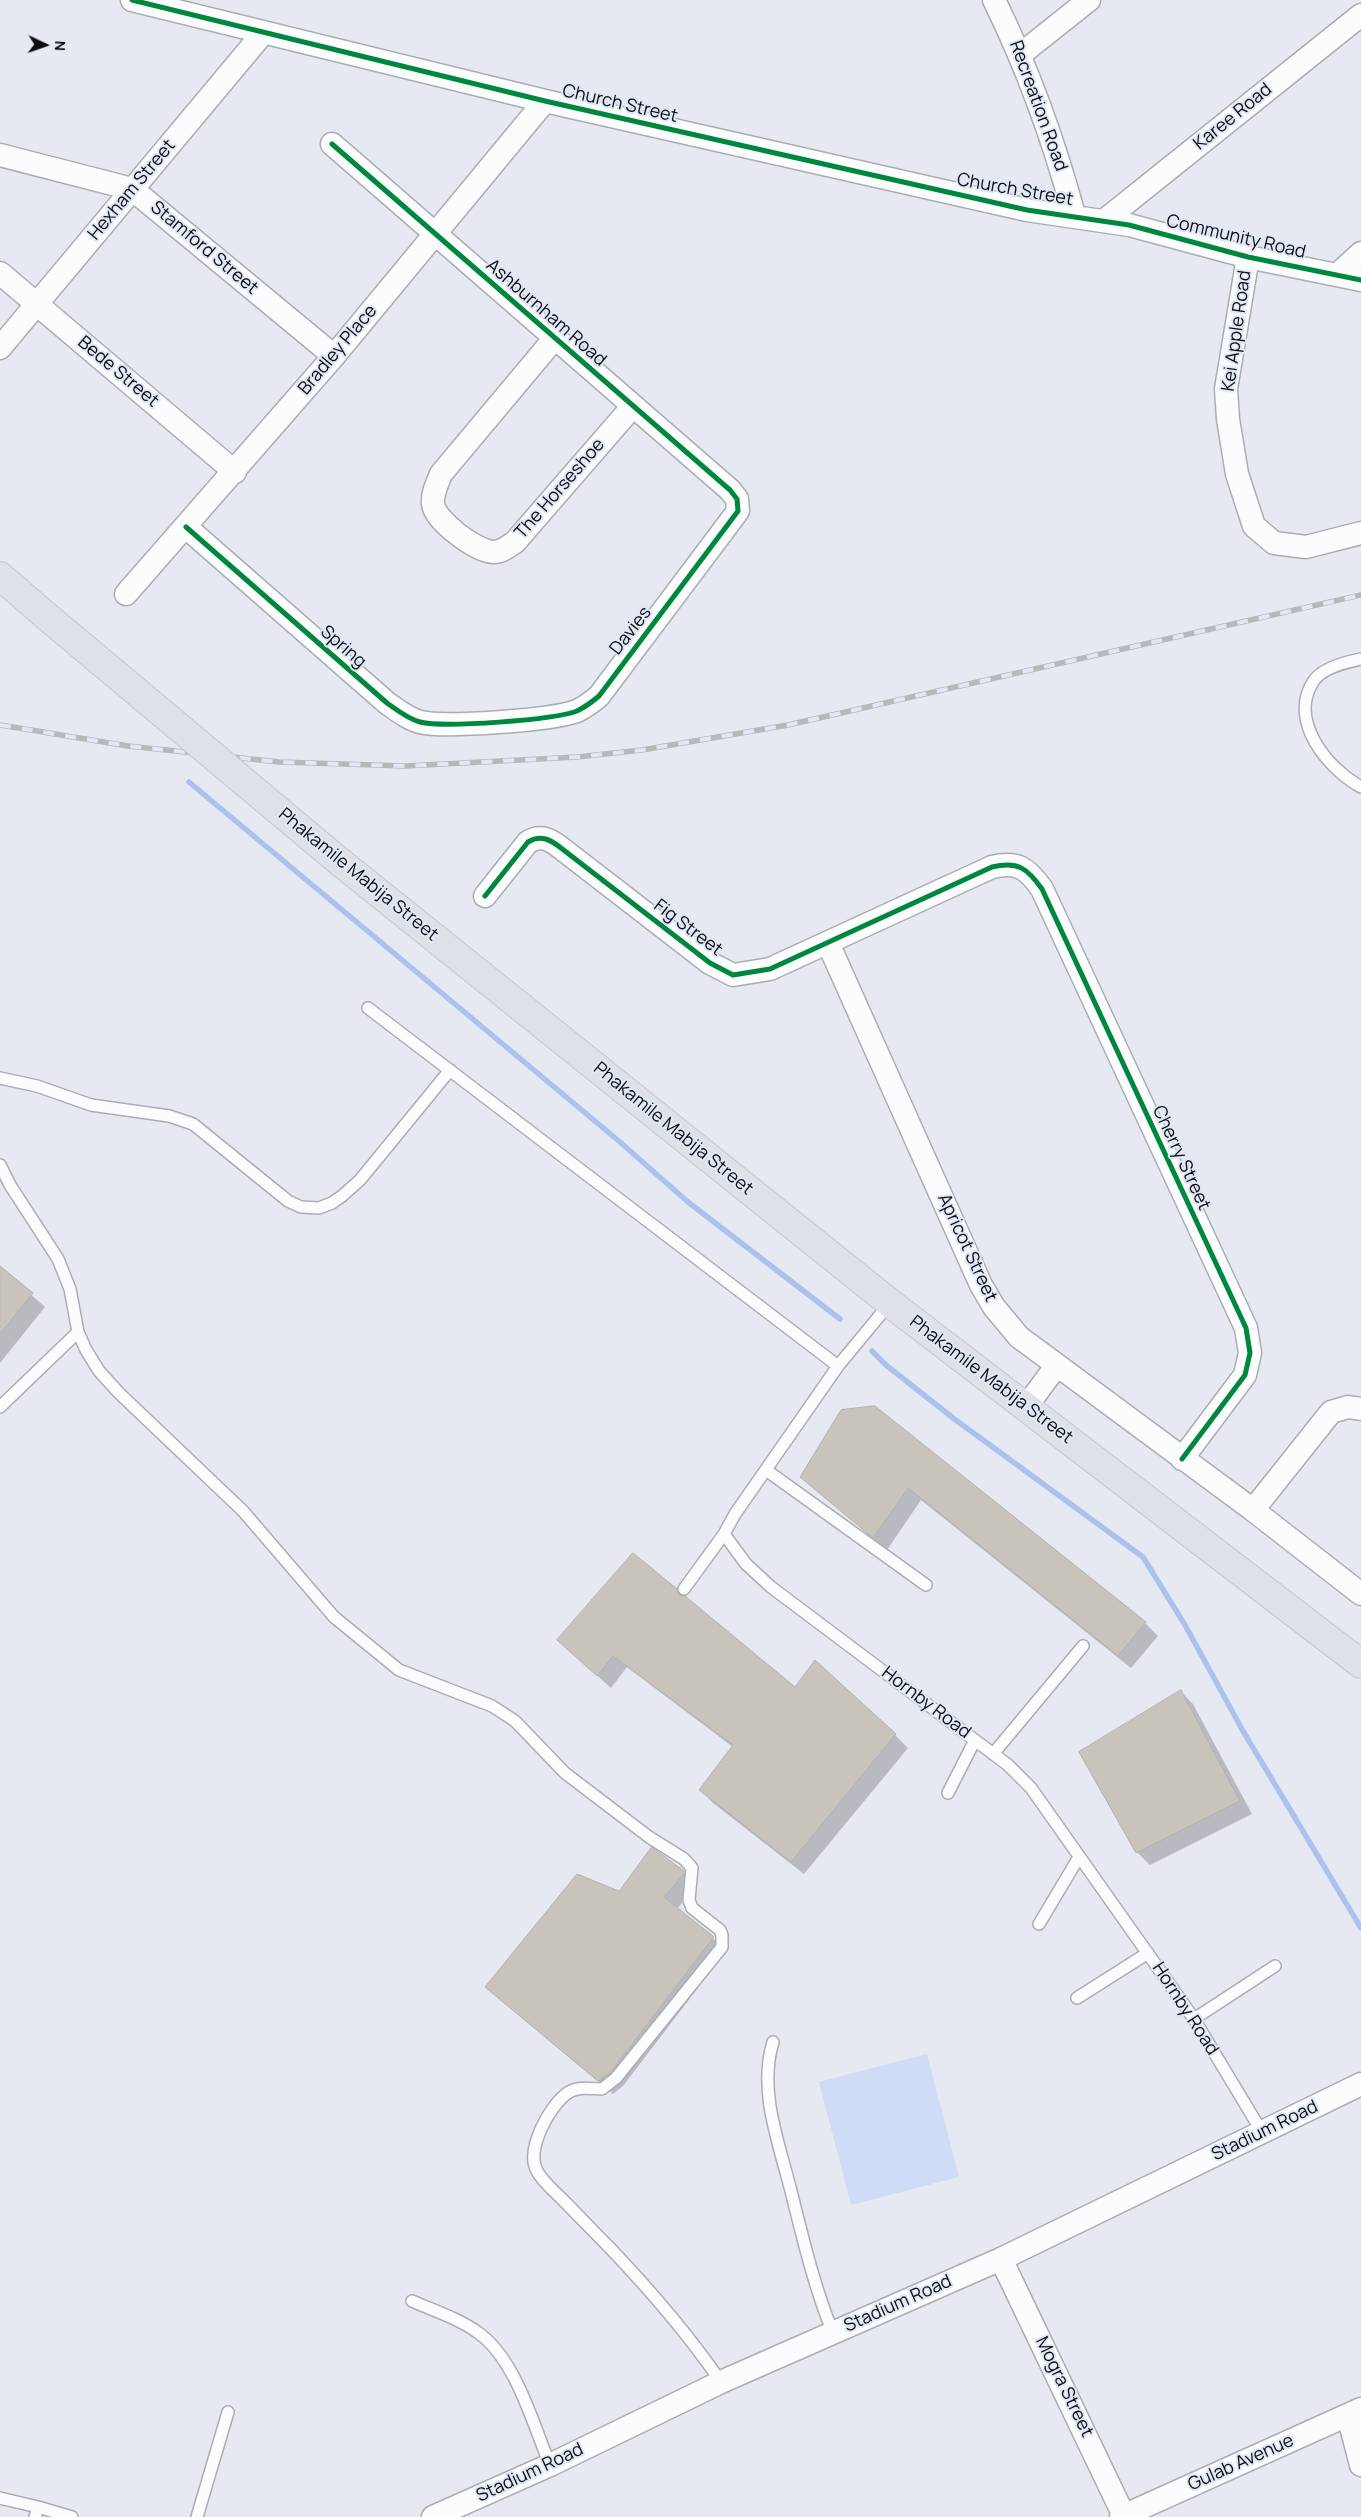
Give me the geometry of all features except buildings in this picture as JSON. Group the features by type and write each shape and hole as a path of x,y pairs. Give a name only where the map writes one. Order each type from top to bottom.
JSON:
{"highway":[{"name":"Phakamile Mabija Street","path":"0,576 340,862 890,1303 1361,1664"}],"street":[{"name":"Church Street","path":"132,0 545,101 1027,210 1105,220"},
{"name":"Recreation Road","path":"994,0 1021,54 1061,168 1074,215"},
{"path":"1021,54 1089,0"},
{"name":"Karee Road","path":"1105,220 1361,15"},
{"name":"Hexham Street","path":"0,348 132,189 243,60 264,32"},
{"name":"Bradley Place","path":"126,594 235,472 334,356 545,101"},
{"name":"Ashburnham Road","path":"332,144 554,339 730,490 737,499 738,505"},
{"name":"Stamford Street","path":"0,155 132,189 334,356"},
{"name":"Community Road","path":"1105,220 1248,257 1361,280"},
{"path":"1338,274 1361,253"},
{"name":"Kei Apple Road","path":"1248,257 1226,389 1228,419 1237,474 1254,526 1274,543 1306,547 1361,534"},
{"name":"Bede Street","path":"0,273 235,472"},
{"name":"The Horseshoe","path":"554,339 441,474 435,488 433,504 437,515 444,522 474,545 495,552 506,548 515,542 633,406"},
{"name":"Davies","path":"509,721 563,715 588,705 599,696 731,523 738,512 738,505"},
{"name":"Spring","path":"186,527 387,703 409,718 420,722 443,724 509,721"},
{"name":"Fig Street","path":"485,896 528,842 533,839 545,838 561,848 710,963 733,974 770,969 992,867 1006,864 1021,866"},
{"name":"Cherry Street","path":"1021,866 1042,889 1246,1328 1250,1353 1245,1375 1182,1459"},
{"name":"Apricot Street","path":"828,943 981,1285 994,1307 1019,1337 1253,1510 1361,1594"},
{"path":"1026,1407 1057,1365"},
{"path":"1253,1510 1331,1412 1348,1407 1361,1409"},
{"name":"Stadium Road","path":"433,2517 465,2509 550,2464 721,2382 1001,2258 1361,2084"},
{"name":"Mogra Street","path":"1001,2258 1123,2516"},
{"path":"1354,2412 1361,2465"},
{"name":"Gulab Avenue","path":"1123,2516 1354,2412"}],"lane":[{"path":"1361,659 1323,672 1313,681 1307,699 1306,714 1310,732 1323,754 1341,775 1361,787"},
{"path":"368,1008 838,1366"},
{"path":"0,1078 38,1086 91,1105 169,1116 193,1124 288,1201 301,1207 319,1208 332,1204 360,1180 450,1070"},
{"path":"0,1165 10,1185 58,1259 70,1288 78,1332 99,1371 119,1393 243,1511 318,1600 360,1640 399,1670 492,1706 515,1722 565,1773 649,1837 684,1859 692,1868 689,1900 692,1908 720,1930 722,1947 616,2078 602,2089 580,2087 567,2093 557,2104 536,2138 532,2151 533,2162 537,2172 643,2283 693,2342 721,2382"},
{"path":"684,1589 724,1534 735,1514 838,1366 890,1303"},
{"path":"0,1407 78,1332"},
{"path":"766,1470 926,1585"},
{"name":"Hornby Road","path":"724,1534 746,1564 771,1587 975,1740 1018,1774 1031,1788 1194,2019 1262,2132"},
{"path":"993,1754 1083,1646"},
{"path":"948,1793 975,1740"},
{"path":"1039,1924 1079,1857"},
{"path":"1076,1998 1148,1953"},
{"path":"1194,2019 1275,1966"},
{"path":"773,2042 767,2068 774,2128 813,2280 832,2333"},
{"path":"412,2301 463,2323 495,2348 510,2371 550,2464"},
{"path":"197,2517 228,2412"},
{"path":"0,2498 36,2512 72,2517"}],"shaded area":[{"path":"927,2054 959,2177 851,2205 819,2082"}],"waterway":[{"path":"189,782 620,1142 688,1202 840,1319"},
{"path":"872,1351 886,1365 953,1418 1143,1557 1185,1625 1243,1731 1361,1928"}],"railway":[{"path":"0,725 128,746 279,762 405,766 577,757 642,750 788,725 1361,595"}],"cycle path":[{"path":"132,0 545,101 1027,210 1129,225 1248,257 1361,280"},
{"path":"186,527 387,703 411,719 420,722 433,724 474,724 564,714 577,711 599,696 738,511 737,499 730,490 332,144"},
{"path":"485,896 528,842 537,838 550,840 710,963 733,975 770,969 992,867 1009,865 1026,871 1042,889 1246,1328 1250,1353 1245,1375 1182,1459"}]}
